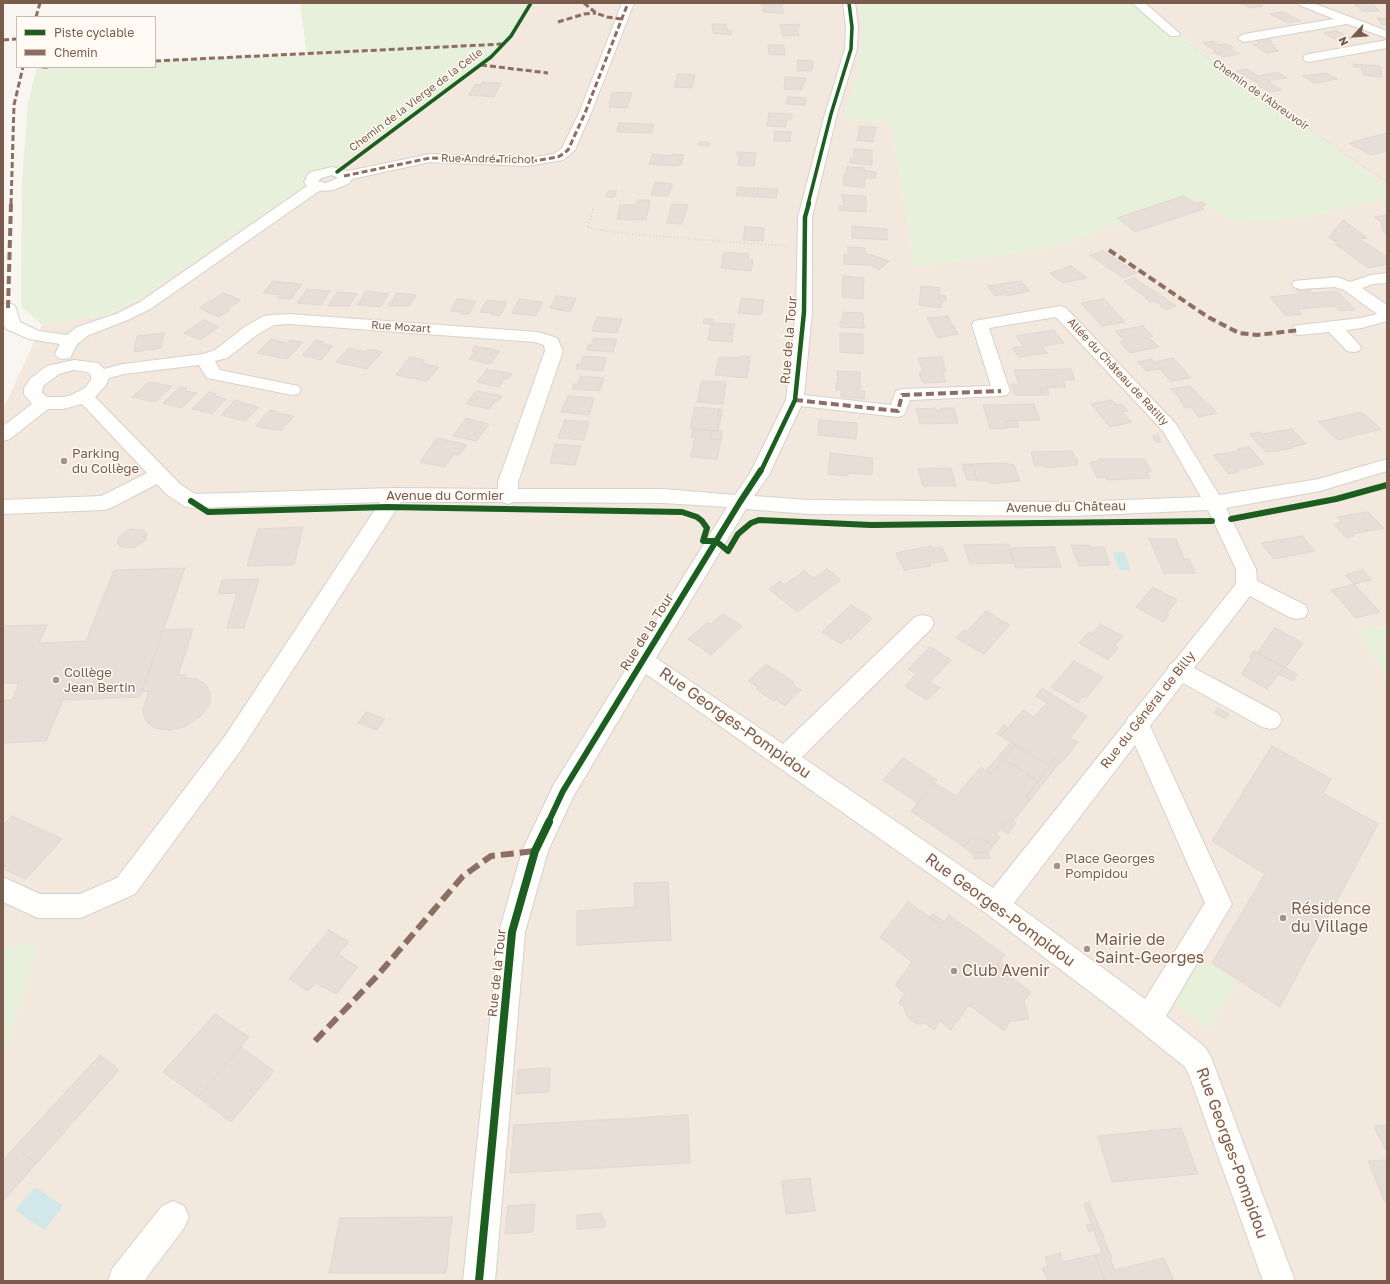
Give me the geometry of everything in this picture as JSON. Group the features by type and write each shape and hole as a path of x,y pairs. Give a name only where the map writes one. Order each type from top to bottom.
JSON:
{"street":[{"name":"Rue André Trichot","path":"70,341 83,331 122,317 146,305 316,186 311,182 311,180 321,173 337,172 344,176 430,158 527,162 558,157 563,154 568,150 585,113 628,3"},
{"name":"Rue de la Tour","path":"479,1281 512,932 535,851 563,791 740,502 759,475 795,400 804,312 805,217 831,114 851,50 852,27 849,3"},
{"path":"1138,3 1174,34"},
{"path":"1303,3 1387,35"},
{"path":"1244,38 1348,20"},
{"path":"1309,58 1387,44"},
{"path":"1350,287 1371,280 1387,278"},
{"path":"1300,284 1338,282 1350,287 1387,314"},
{"path":"8,308 12,325 34,335 70,341 64,353 64,367"},
{"name":"Allée du Château de Ratilly","path":"795,400 898,411 902,395 1001,392 980,325 1060,311 1170,428 1214,503"},
{"path":"1300,330 1362,323 1387,314"},
{"name":"Rue Mozart","path":"100,375 123,369 205,359 221,354 252,330 270,320 288,319 538,338 550,342 554,351 508,482 508,497"},
{"path":"1333,326 1352,347"},
{"path":"205,359 213,374 292,390"},
{"path":"84,365 92,367 100,375 100,381 97,386 84,396 63,403 44,403 37,399 33,394 33,388 44,375 64,367 84,365"},
{"name":"Avenue du Cormier","path":"84,396 173,488 191,501 395,495 508,497 671,496 740,502"},
{"path":"3,435 44,403"},
{"name":"Avenue du Château","path":"740,502 808,507 1073,509 1214,503 1320,485 1387,465"},
{"path":"3,507 104,503 160,475"},
{"path":"3,889 38,906 81,906 126,886 233,743 395,495"},
{"path":"1214,503 1246,569 1246,585 1298,611"},
{"name":"Rue du Général de Billy","path":"996,905 1178,670 1246,585"},
{"path":"785,758 923,623"},
{"name":"Rue Georges-Pompidou","path":"643,660 996,905 1148,1019 1195,1057 1201,1067 1279,1281"},
{"path":"1178,670 1270,720"},
{"path":"1137,723 1219,904 1148,1019"},
{"path":"124,1281 172,1217"}],"path":[{"path":"593,209 588,226 592,229 640,235 805,248"}],"shaded area":[{"path":"528,3 859,3 863,32 857,73 844,120 891,122 915,267 1054,247 1192,198 1237,221 1295,220 1387,198 1387,626 1358,630 1387,677 1387,1281 3,1281 3,405 5,405 42,325 109,315 147,294 509,36"},
{"path":"1143,3 1387,3 1387,186 1190,43"}],"green space":[{"path":"300,3 528,3 509,36 473,73 200,256 147,294 109,315 42,325 21,306 22,181 28,102 37,68 156,68 156,60 307,55"},
{"path":"859,3 1143,3 1190,43 1387,186 1387,198 1295,220 1237,221 1192,198 1054,247 915,267 891,122 844,120 857,73 863,32"},
{"path":"1387,626 1387,677 1358,630"},
{"path":"39,944 3,1060 3,947"},
{"path":"1198,955 1236,982 1208,1029 1169,1001"}],"water":[{"path":"1113,552 1124,552 1131,570 1119,570"},
{"path":"35,1187 63,1206 44,1230 15,1210"}],"building":[{"path":"1241,3 1257,3 1263,6 1250,8"},
{"path":"1353,3 1371,3 1380,11 1363,11"},
{"path":"762,4 782,4 783,13 763,12"},
{"path":"1283,12 1301,21 1288,23 1270,14"},
{"path":"1377,18 1387,19 1387,25 1382,25"},
{"path":"712,24 726,24 727,30 731,30 731,35 713,33"},
{"path":"799,24 800,27 797,27 799,35 783,36 780,25"},
{"path":"1336,31 1352,39 1338,41 1324,33"},
{"path":"1265,37 1272,41 1265,42 1275,45 1273,47 1279,51 1267,53 1254,45 1258,44 1259,42 1253,39"},
{"path":"1213,41 1220,45 1226,44 1233,48 1229,49 1239,54 1223,57 1213,52 1216,51 1203,43"},
{"path":"768,45 784,45 785,55 769,55"},
{"path":"798,60 813,61 812,71 797,71"},
{"path":"1353,64 1380,66 1382,77 1363,75 1361,68 1354,67"},
{"path":"1247,69 1258,76 1278,72 1287,78 1270,80 1269,82 1282,90 1270,92 1257,85 1260,84 1236,71"},
{"path":"1326,73 1338,79 1314,83 1302,76"},
{"path":"678,74 695,75 692,88 674,87"},
{"path":"785,77 806,78 805,83 803,83 802,90 784,89"},
{"path":"482,82 501,83 494,97 469,95 475,84 481,85"},
{"path":"612,92 632,93 627,108 609,107"},
{"path":"788,97 806,98 805,105 786,104"},
{"path":"769,113 792,114 792,119 787,119 786,127 767,126"},
{"path":"619,123 654,124 651,133 617,132"},
{"path":"860,126 876,127 873,142 856,140"},
{"path":"775,131 791,132 790,141 774,141"},
{"path":"1387,133 1387,151 1371,155 1349,143"},
{"path":"700,142 709,142 709,146 698,145"},
{"path":"854,149 872,150 872,165 850,163 850,158 854,158"},
{"path":"738,152 756,153 754,166 738,165 740,156 737,156"},
{"path":"653,154 672,156 672,154 684,155 681,165 675,166 649,164"},
{"path":"847,167 865,168 865,171 876,172 875,178 865,178 864,188 843,185 844,174 846,174"},
{"path":"655,182 673,184 668,196 651,195"},
{"path":"738,187 748,188 746,196 736,196"},
{"path":"748,188 758,188 757,197 746,196"},
{"path":"758,188 778,189 776,198 757,197"},
{"path":"609,191 617,191 614,197 606,197"},
{"path":"842,195 866,196 866,212 839,210 839,205 844,206"},
{"path":"1183,196 1195,203 1203,203 1206,205 1200,207 1204,209 1135,232 1117,218"},
{"path":"637,200 650,200 646,220 617,219 620,205 636,205"},
{"path":"672,204 688,205 682,224 667,223"},
{"path":"1387,215 1387,236 1382,230 1381,222 1374,217"},
{"path":"1343,220 1367,238 1359,239 1387,257 1387,264 1368,268 1335,244 1338,244 1329,237"},
{"path":"852,226 887,229 887,240 852,238"},
{"path":"745,227 764,228 763,241 743,240"},
{"path":"848,247 865,248 865,254 889,261 879,270 871,265 844,264 844,254 848,255"},
{"path":"1103,251 1137,273 1123,278 1090,255"},
{"path":"724,252 749,254 748,259 753,260 751,271 721,268"},
{"path":"1071,266 1087,278 1063,283 1050,273"},
{"path":"843,276 864,278 863,299 842,297"},
{"path":"1134,278 1176,306 1166,310 1160,306 1162,305 1154,301 1151,302 1145,298 1147,298 1124,281"},
{"path":"273,281 302,284 291,299 277,298 280,295 263,293"},
{"path":"1021,281 1030,291 1007,296 1005,294 995,296 987,286"},
{"path":"921,286 940,288 939,295 946,296 946,301 942,301 941,308 919,305"},
{"path":"307,289 330,291 321,305 297,303"},
{"path":"1309,289 1313,293 1337,291 1355,310 1339,311 1334,306 1297,309 1302,314 1286,316 1270,297 1300,294 1296,290"},
{"path":"366,291 389,294 380,307 357,305"},
{"path":"337,292 357,294 349,306 328,306"},
{"path":"224,293 241,300 227,309 230,310 219,317 199,308"},
{"path":"397,293 416,295 409,306 388,306"},
{"path":"556,296 576,298 570,312 550,308"},
{"path":"742,298 764,300 761,315 738,313"},
{"path":"457,299 476,301 469,314 461,314 462,312 450,311"},
{"path":"519,299 543,302 536,316 512,313"},
{"path":"1104,299 1125,322 1102,326 1081,303"},
{"path":"487,300 507,302 500,316 492,315 493,313 480,312"},
{"path":"843,312 863,313 864,328 840,327"},
{"path":"948,316 958,334 938,338 927,318"},
{"path":"597,317 622,319 617,333 592,331"},
{"path":"704,319 713,319 713,323 731,324 729,333 733,333 732,342 708,340 711,324 703,323"},
{"path":"204,320 219,327 200,340 184,333"},
{"path":"731,324 735,324 733,333 729,333"},
{"path":"1143,326 1153,336 1148,337 1159,347 1130,353 1120,342 1124,341 1115,331"},
{"path":"1054,330 1064,343 1042,346 1048,353 1019,357 1012,348 1023,346 1016,336"},
{"path":"164,333 161,348 134,352 137,336"},
{"path":"840,333 863,334 863,354 840,352"},
{"path":"594,338 617,339 613,352 587,350 588,345 591,345"},
{"path":"271,339 287,343 290,340 303,342 287,359 257,353"},
{"path":"316,340 324,342 322,344 333,346 321,360 302,355"},
{"path":"475,346 500,351 490,364 469,359 475,352 472,351"},
{"path":"349,348 366,352 368,349 382,352 367,369 336,362"},
{"path":"583,356 606,358 603,371 576,369 577,364 581,364"},
{"path":"743,356 750,357 747,378 715,375 719,357 743,358"},
{"path":"410,357 424,360 422,363 439,367 427,381 396,375"},
{"path":"942,357 946,372 942,372 946,382 923,383 919,373 923,372 918,358"},
{"path":"1173,358 1191,378 1171,381 1160,369 1146,371 1137,362 1152,359 1154,362"},
{"path":"487,369 512,374 508,379 505,379 499,387 477,382"},
{"path":"1071,369 1075,380 1063,380 1066,387 1040,388 1043,395 1015,395 1011,384 1019,384 1014,370"},
{"path":"837,371 860,372 860,391 865,391 864,399 841,397 841,390 836,390 836,383 838,383"},
{"path":"580,376 604,378 600,391 572,389 574,384 578,384"},
{"path":"702,381 726,382 723,404 697,402"},
{"path":"149,382 172,386 155,402 132,397"},
{"path":"1190,386 1217,413 1199,417 1191,407 1186,408 1180,401 1182,401 1170,389"},
{"path":"180,387 187,388 185,391 197,393 182,408 163,403"},
{"path":"1047,387 1049,395 1043,395 1040,388"},
{"path":"476,391 502,396 498,401 495,401 489,409 466,404"},
{"path":"209,392 216,394 214,396 226,399 212,414 192,409"},
{"path":"568,396 594,398 589,415 561,412"},
{"path":"235,400 259,407 245,421 221,415"},
{"path":"1112,400 1117,405 1122,404 1128,411 1122,412 1132,422 1110,427 1091,404"},
{"path":"1034,404 1040,420 1005,421 1008,428 990,429 983,405"},
{"path":"695,407 719,409 717,420 720,421 718,431 690,428"},
{"path":"935,408 936,410 942,410 941,408 954,408 958,423 920,424 916,409"},
{"path":"719,409 723,410 720,421 717,420"},
{"path":"270,410 278,412 277,413 294,416 281,431 256,426"},
{"path":"1361,412 1381,429 1338,440 1318,422"},
{"path":"466,418 489,424 476,441 453,436"},
{"path":"565,420 589,422 584,440 558,438"},
{"path":"819,420 857,423 856,439 818,435"},
{"path":"1016,420 1019,427 1007,427 1005,421"},
{"path":"693,429 712,431 710,439 721,440 717,459 691,457 695,437 691,437"},
{"path":"1292,429 1306,444 1291,447 1293,448 1266,452 1249,434 1260,432 1263,434"},
{"path":"712,430 722,431 721,440 710,439"},
{"path":"1158,435 1161,442 1156,442 1152,436"},
{"path":"437,438 467,445 459,455 454,454 445,467 420,462"},
{"path":"555,444 581,446 575,465 550,463"},
{"path":"1249,447 1264,464 1237,470 1239,472 1229,474 1213,455 1239,451 1237,449"},
{"path":"1072,451 1074,456 1077,458 1077,465 1047,468 1046,466 1035,466 1031,452"},
{"path":"830,453 873,458 872,475 848,473 848,476 828,474"},
{"path":"1099,459 1145,459 1151,472 1147,472 1150,478 1107,480 1106,477 1097,478 1090,462 1099,461"},
{"path":"1002,463 1014,465 1020,481 990,484 989,481 977,481 972,464"},
{"path":"962,464 972,464 977,480 967,480"},
{"path":"951,468 956,486 923,486 918,469"},
{"path":"1368,512 1384,528 1353,534 1354,536 1346,538 1334,524 1342,522 1337,517"},
{"path":"303,527 294,565 247,566 258,529"},
{"path":"132,529 144,530 147,535 145,541 133,548 121,547 118,544 118,538 123,533"},
{"path":"1302,536 1315,551 1274,559 1261,543"},
{"path":"1149,539 1176,539 1184,559 1189,559 1196,573 1164,573"},
{"path":"1008,544 1014,563 970,564 964,545"},
{"path":"1071,545 1104,547 1110,565 1079,566"},
{"path":"931,546 932,548 942,547 948,561 930,563 931,566 904,570 896,553"},
{"path":"1054,547 1061,567 1016,568 1010,548"},
{"path":"185,568 140,697 63,700 46,741 3,743 3,700 12,700 19,683 3,683 3,626 47,625 39,643 86,641 114,570"},
{"path":"827,569 841,580 797,612 769,589 780,581 784,585 804,571 814,578"},
{"path":"1363,570 1372,580 1354,584 1345,575"},
{"path":"259,579 244,628 227,628 237,593 218,594 222,580"},
{"path":"1354,584 1380,612 1356,618 1331,590"},
{"path":"1153,587 1177,600 1166,614 1169,615 1163,622 1136,607"},
{"path":"851,605 872,618 850,640 848,638 841,644 822,632"},
{"path":"986,611 1010,625 984,654 956,638 964,630 966,632"},
{"path":"723,614 742,626 711,655 688,639 708,622 711,624"},
{"path":"1100,624 1123,636 1114,646 1118,648 1108,660 1079,643 1089,632 1092,634"},
{"path":"1275,628 1303,643 1285,668 1257,653"},
{"path":"193,629 178,675 186,675 185,678 197,679 205,684 210,693 210,704 201,716 184,727 170,730 155,728 149,724 144,717 143,709 149,691 142,692 163,630"},
{"path":"930,647 951,660 930,682 940,688 927,700 905,686 916,674 908,669"},
{"path":"1254,651 1284,667 1267,689 1241,674 1252,659 1249,657"},
{"path":"1074,661 1103,677 1086,698 1083,696 1078,703 1051,687"},
{"path":"766,664 794,682 792,684 801,690 785,706 776,699 774,701 756,689 758,687 748,681"},
{"path":"1284,667 1298,675 1292,681 1279,674"},
{"path":"1042,688 1087,716 1070,738 1078,742 1061,763 1055,759 1050,766 1001,736 1023,710 1034,717 1047,703 1036,696"},
{"path":"1218,708 1229,714 1226,719 1214,713"},
{"path":"366,712 385,719 377,730 358,723"},
{"path":"1004,725 1008,728 1001,736 997,734"},
{"path":"1011,742 1015,745 991,774 986,771"},
{"path":"1015,745 1050,766 1038,781 1003,759"},
{"name":"Résidence du Village","path":"1272,746 1331,779 1323,793 1378,824 1280,1007 1212,963 1265,874 1212,841"},
{"path":"903,758 937,780 918,803 883,780"},
{"path":"1003,759 1038,781 1026,797 1030,800 1013,821 1009,819 996,834 1000,837 993,846 983,839 970,839 964,847 911,811 934,783 956,796 981,767 991,774"},
{"path":"1055,759 1060,762 1030,800 1026,797"},
{"path":"12,816 62,839 26,879 3,869 3,825"},
{"path":"1009,819 1016,823 1008,834 1001,829"},
{"path":"970,839 983,839 993,846 988,852 972,853 964,847"},
{"path":"988,852 990,858 974,859 972,853"},
{"path":"668,882 671,940 577,945 577,911 635,907 634,883"},
{"name":"Club Avenir","path":"908,902 941,925 949,915 1005,955 997,966 1031,992 1024,1001 1029,1019 1010,1021 1004,1031 969,1005 951,1030 940,1021 934,1030 925,1023 918,1024 910,1020 904,1007 899,1003 905,994 895,985 912,962 880,937"},
{"path":"933,914 944,921 941,925 930,918"},
{"path":"329,930 349,942 338,954 358,967 336,994 316,983 308,991 289,979"},
{"path":"1000,962 1011,970 1008,975 997,966"},
{"path":"215,1014 249,1037 198,1097 163,1072"},
{"path":"241,1047 274,1071 231,1122 198,1097"},
{"path":"100,1055 119,1070 36,1164 15,1147"},
{"path":"550,1068 549,1092 516,1094 518,1070"},
{"path":"688,1115 690,1163 510,1173 514,1125"},
{"path":"1387,1125 1387,1149 1385,1149 1374,1126"},
{"path":"1181,1128 1198,1174 1112,1182 1098,1136"},
{"path":"15,1147 36,1164 3,1201 3,1160"},
{"path":"1386,1160 1387,1202 1385,1202 1368,1161"},
{"path":"810,1178 815,1211 786,1214 782,1181"},
{"path":"1089,1202 1112,1258 1110,1259 1115,1270 1164,1258 1174,1281 1105,1281 1095,1255 1102,1253 1084,1204"},
{"path":"535,1204 533,1232 505,1234 508,1206"},
{"path":"602,1213 602,1220 605,1220 605,1227 577,1229 577,1215"},
{"path":"452,1217 446,1273 329,1273 340,1218"},
{"path":"1091,1224 1094,1230 1089,1232 1086,1225"},
{"path":"1060,1253 1063,1262 1095,1255 1105,1281 1048,1281 1042,1268 1048,1267 1045,1257"}],"marked path":[{"path":"36,16 40,3"},
{"path":"584,3 596,13 607,17 621,19"},
{"path":"344,176 430,158 527,162 558,157 563,154 568,150 585,113 628,3"},
{"path":"558,22 584,14 596,13"},
{"path":"3,40 16,39"},
{"path":"156,61 503,44"},
{"path":"481,65 548,73"},
{"path":"8,308 14,105 23,68"},
{"path":"1109,250 1208,317 1239,333 1257,335 1300,330"},
{"path":"795,400 898,411 902,395 1001,391"},
{"path":"315,1041 377,976 463,876 491,856 535,851"}],"cycle path":[{"name":"Chemin de la Vierge de la Celle","path":"337,172 491,57 511,36 531,3"},
{"path":"479,1281 512,932 535,851 563,791 740,502 759,475 795,400 804,312 805,217 831,114 851,49 852,27 849,3"},
{"path":"1231,519 1336,499 1387,485"},
{"path":"191,501 208,512 387,507 682,512 697,517 702,521 707,528 703,541 716,541 728,551 738,534 751,523 759,520 871,525 1212,521"}],"place":[{"name":"Parking du Collège","path":"64,461"},
{"name":"Collège Jean Bertin","path":"56,680"},
{"name":"Place Georges Pompidou","path":"1057,866"},
{"name":"Résidence du Village","path":"1283,918"},
{"name":"Mairie de Saint-Georges","path":"1087,949"},
{"name":"Club Avenir","path":"954,971"}]}
